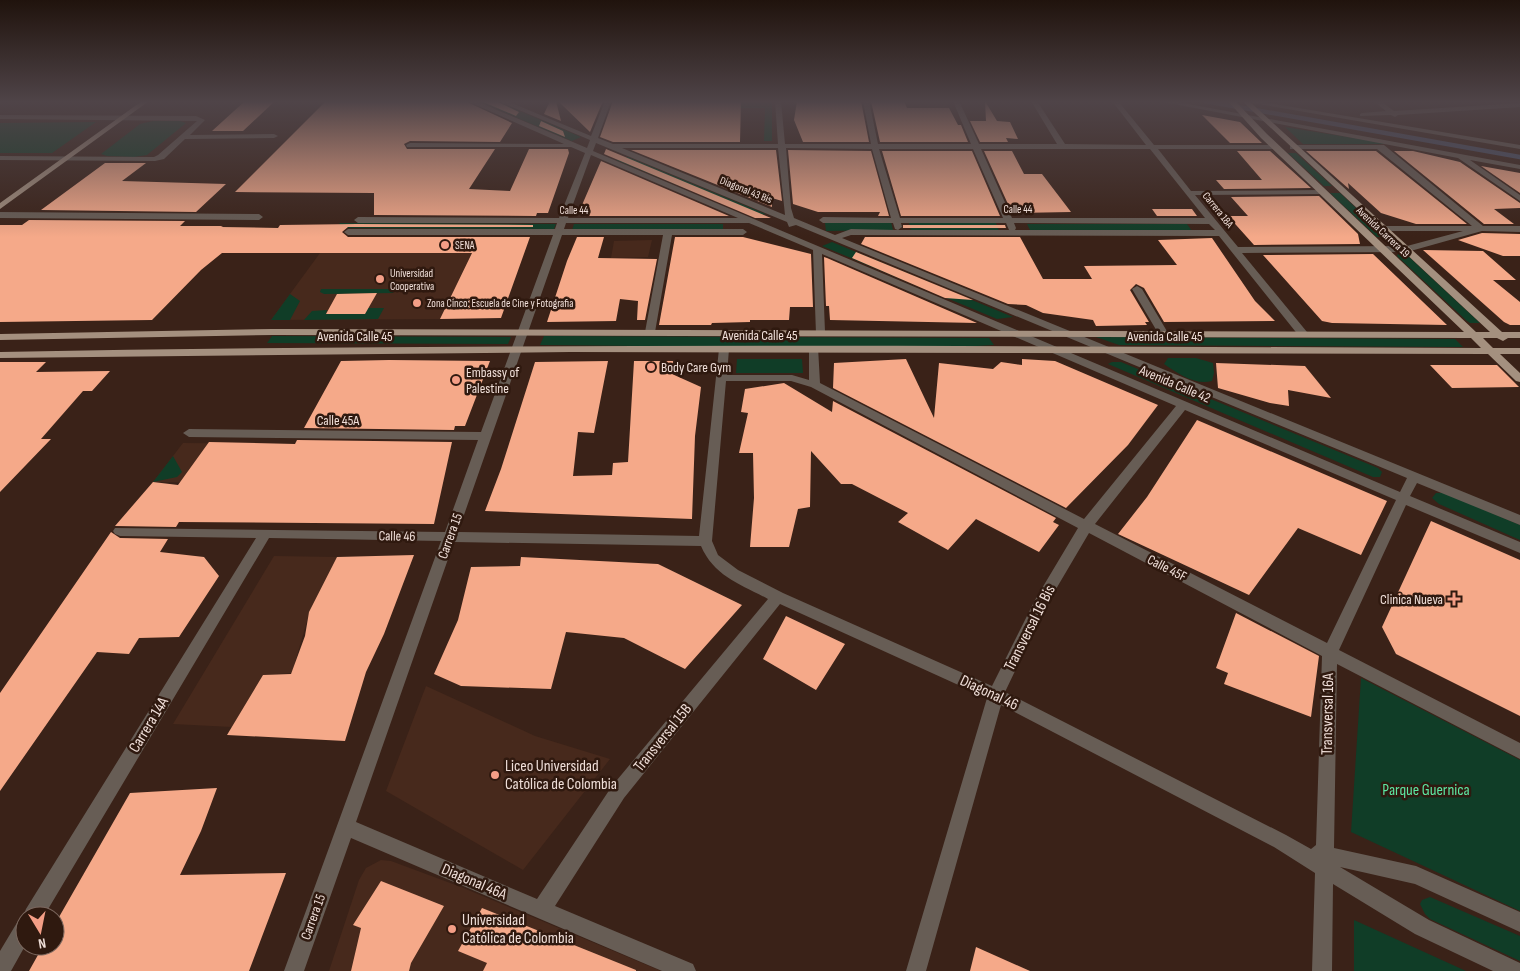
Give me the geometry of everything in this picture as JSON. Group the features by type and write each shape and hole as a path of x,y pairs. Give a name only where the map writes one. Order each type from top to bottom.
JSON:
{"main road":[{"path":"0,207 84,146"},
{"name":"Avenida Carrera 19","path":"1275,147 1520,379"},
{"name":"Avenida Carrera 19","path":"1294,147 1519,352"},
{"name":"Avenida Calle 45","path":"0,337 258,332 1520,335"},
{"name":"Avenida Calle 45","path":"0,354 230,350 517,349 1104,349 1519,352"}],"street":[{"path":"0,158 155,159 161,157 173,146"},
{"name":"Carrera 15","path":"294,971 562,222 591,146"},
{"name":"Diagonal 43 Bis","path":"592,146 751,221 817,249"},
{"name":"Diagonal 43 Bis","path":"609,146 835,239"},
{"path":"782,146 787,208 798,241"},
{"path":"875,146 900,232"},
{"path":"976,146 1014,233"},
{"name":"Carrera 18A","path":"1151,146 1303,334"},
{"path":"1190,146 1275,147"},
{"path":"1412,146 1520,167"},
{"path":"1294,147 1416,147"},
{"path":"1379,147 1481,229"},
{"path":"1458,155 1520,199"},
{"path":"1189,193 1323,192"},
{"path":"0,215 259,217"},
{"name":"Calle 44","path":"358,220 562,222 790,221"},
{"name":"Calle 44","path":"823,220 1212,222"},
{"path":"1384,228 1520,229"},
{"path":"1235,250 1407,249 1481,229"},
{"name":"Calle 44","path":"348,232 743,232"},
{"path":"650,332 668,232"},
{"name":"Calle 44","path":"835,239 842,234 851,232 1222,233"},
{"name":"Avenida Calle 42","path":"835,239 1520,520"},
{"path":"817,249 820,332"},
{"name":"Avenida Calle 42","path":"817,249 1520,548"},
{"path":"1136,289 1163,333"},
{"path":"705,541 724,349"},
{"path":"814,349 815,385"},
{"name":"Calle 45F","path":"722,378 792,378 815,385 1520,751"},
{"name":"Transversal 16 Bis","path":"916,971 996,695 1040,604 1086,526 1184,404"},
{"name":"Calle 45A","path":"189,433 486,436"},
{"name":"Transversal 16A","path":"1322,971 1330,652 1414,477"},
{"name":"Calle 46","path":"120,531 705,541"},
{"name":"Carrera 14A","path":"38,906 265,534"},
{"name":"Diagonal 46","path":"705,541 713,558 733,574 778,597 996,695 1280,841 1324,861 1422,927 1515,971"},
{"name":"Transversal 15B","path":"541,910 618,792 778,597"},
{"name":"Diagonal 46A","path":"346,827 686,971"},
{"name":"Diagonal 46","path":"1324,861 1416,875 1520,922"},
{"path":"0,970 15,945"}],"shaded area":[{"path":"652,240 648,257 611,258 614,241"},
{"path":"320,253 472,253 440,319 271,320"},
{"path":"183,443 291,444 265,484 153,482"},
{"path":"274,556 337,557 309,614 292,673 263,675 232,727 173,724"},
{"name":"Liceo Universidad Católica de Colombia","path":"426,686 535,736 610,759 523,870 386,791"},
{"name":"Universidad Católica de Colombia","path":"381,860 391,861 461,887 661,971 329,971 359,880 366,868"}],"green space":[{"path":"0,146 61,146 52,153 0,153"},
{"path":"111,146 158,146 147,155 134,157 101,154"},
{"path":"1288,153 1296,153 1332,186 1324,186"},
{"path":"628,157 766,214 754,216 616,160"},
{"path":"1330,193 1340,193 1387,237 1377,237"},
{"path":"891,222 893,230 826,231 825,223"},
{"path":"340,223 556,224 554,229 336,228"},
{"path":"909,223 996,223 999,231 911,231"},
{"path":"574,224 723,224 723,230 572,230"},
{"path":"1027,224 1187,224 1192,231 1030,230"},
{"path":"832,242 1013,317 997,319 822,246"},
{"path":"1398,254 1408,256 1480,323 1470,323 1467,321 1397,256"},
{"path":"321,289 395,289 393,293 324,294 320,292"},
{"path":"290,294 300,301 290,320 271,320"},
{"path":"368,308 384,308 378,319 304,320 312,311 327,310 326,314 365,314"},
{"path":"272,336 511,337 508,344 267,343"},
{"path":"544,336 989,338 994,345 925,349 540,345"},
{"path":"1096,337 1455,339 1463,347 1119,345"},
{"path":"1168,358 1196,358 1213,363 1214,373 1212,381 1200,382 1181,375 1164,364"},
{"path":"737,359 802,359 803,373 736,373"},
{"path":"1121,362 1378,468 1382,472 1380,477 1373,477 1108,364"},
{"path":"173,456 182,472 177,477 153,482"},
{"path":"1436,493 1444,493 1520,525 1520,540 1439,504 1432,498"},
{"name":"Parque Guernica","path":"1361,678 1520,760 1520,911 1351,832"},
{"path":"1430,897 1520,936 1520,961 1430,919 1420,904 1422,900"},
{"path":"1354,920 1466,971 1354,971"}],"building":[{"path":"281,146 405,146 407,149 495,149 469,189 510,191 529,149 568,149 569,153 548,213 537,213 536,216 374,215 374,193 235,192"},
{"path":"606,149 771,218 755,218 604,154"},
{"path":"631,150 776,150 782,201 772,198 772,207"},
{"path":"788,150 871,151 889,216 878,216 880,212 818,212 793,204"},
{"path":"882,151 972,151 1000,216 901,216"},
{"path":"984,151 1012,151 1024,174 1042,174 1071,212 1012,213"},
{"path":"1237,151 1270,151 1311,188 1224,189 1216,180 1262,180"},
{"path":"1306,151 1376,151 1467,224 1416,224 1381,213 1348,183 1349,189"},
{"path":"1394,151 1413,151 1460,162 1520,203 1520,208 1494,209 1514,224 1484,224"},
{"path":"601,161 729,216 585,216 586,212 579,212"},
{"path":"105,163 146,163 122,181 226,184 196,212 41,210"},
{"path":"1481,166 1520,173 1520,193"},
{"path":"1319,196 1358,234 1360,244 1254,245 1228,216 1248,216 1231,197"},
{"path":"1152,209 1192,209 1197,216 1157,216"},
{"path":"29,220 185,221 180,226 278,228 280,225 357,224 533,225 533,227 348,227 342,232 348,237 530,237 501,318 440,319 472,253 222,253 201,270 152,320 0,322 0,225 22,225"},
{"path":"903,225 1005,225 1006,228 903,228"},
{"path":"1482,233 1520,234 1520,256 1503,256 1458,240"},
{"path":"577,237 604,237 598,258 657,259 645,320 637,320 638,301 620,299 616,321 547,322"},
{"path":"675,237 743,237 811,254 813,307 790,307 789,320 750,320 750,322 712,323 711,325 659,325"},
{"path":"865,237 1020,237 1043,279 1092,279 1084,266 1177,265 1158,240 1212,238 1255,301 1275,321 1164,322 1144,288 1136,284 1130,290 1149,322 1145,322 1147,325 1096,326 1093,320 1043,313 1026,305 1008,304 861,244"},
{"path":"1423,250 1483,251 1516,280 1493,280 1520,302 1520,325 1510,325 1504,322"},
{"path":"856,252 973,300 945,298 852,258"},
{"path":"1373,254 1447,325 1332,323 1322,321 1263,255"},
{"path":"824,257 977,323 830,320 829,306 826,306"},
{"path":"377,293 365,314 326,314 337,294"},
{"path":"906,359 934,418 939,363 993,369 1001,362 1022,365 1022,359 1055,361 1158,405 1128,445 1066,508 833,388 834,363"},
{"path":"341,361 490,361 465,426 455,426 454,430 304,428"},
{"path":"608,361 594,433 578,432 573,476 612,475 613,463 628,462 634,361 673,361 672,374 701,387 695,436 692,519 485,511 501,469 535,362"},
{"path":"0,362 46,362 36,372 110,371 92,391 83,391 41,439 51,439 0,492"},
{"path":"1216,363 1305,366 1331,398 1288,390 1289,406 1270,403 1218,388"},
{"path":"1430,365 1497,365 1519,387 1452,388"},
{"path":"784,383 832,412 833,401 1056,518 1053,522 1059,525 1039,552 976,519 948,550 898,522 908,513 852,484 841,484 811,451 810,507 798,509 789,547 750,547 754,498 753,453 739,453 748,413 741,412 745,389"},
{"path":"1197,420 1387,501 1361,555 1298,528 1249,595 1118,534 1147,497"},
{"path":"297,440 452,442 434,524 179,522 176,527 115,526 153,482 178,485 209,442 295,444"},
{"name":"Clinica Nueva","path":"1431,521 1520,560 1520,716 1396,654 1382,627"},
{"path":"111,532 120,538 168,539 160,552 204,557 219,576 179,637 139,638 129,654 97,652 0,791 0,693"},
{"path":"414,555 384,634 366,672 345,741 227,735 263,675 291,674 305,636 309,612 337,557"},
{"path":"521,557 658,564 742,605 685,669 624,638 566,632 551,689 461,686 434,674 458,620 471,567 520,566"},
{"path":"1236,613 1319,656 1311,717 1224,684 1228,673 1216,668"},
{"path":"786,616 845,644 816,690 763,659"},
{"path":"217,788 201,831 180,875 286,873 249,971 29,971 37,956 65,956 65,907 130,793"},
{"path":"381,881 444,906 411,963 409,971 351,971 361,928 353,925"},
{"path":"482,908 636,971 483,971 487,963 458,951"},
{"path":"976,947 1030,971 970,971"}],"waterway":[{"path":"1460,146 1520,157"}],"place":[{"name":"SENA","path":"445,245"},
{"name":"Universidad Cooperativa","path":"380,279"},
{"name":"Zona Cinco: Escuela de Cine y Fotografia","path":"417,303"},
{"name":"Body Care Gym","path":"651,367"},
{"name":"Embassy of Palestine","path":"456,380"},
{"name":"Clinica Nueva","path":"1454,599"},
{"name":"Liceo Universidad Católica de Colombia","path":"495,775"},
{"name":"Universidad Católica de Colombia","path":"452,929"}]}
